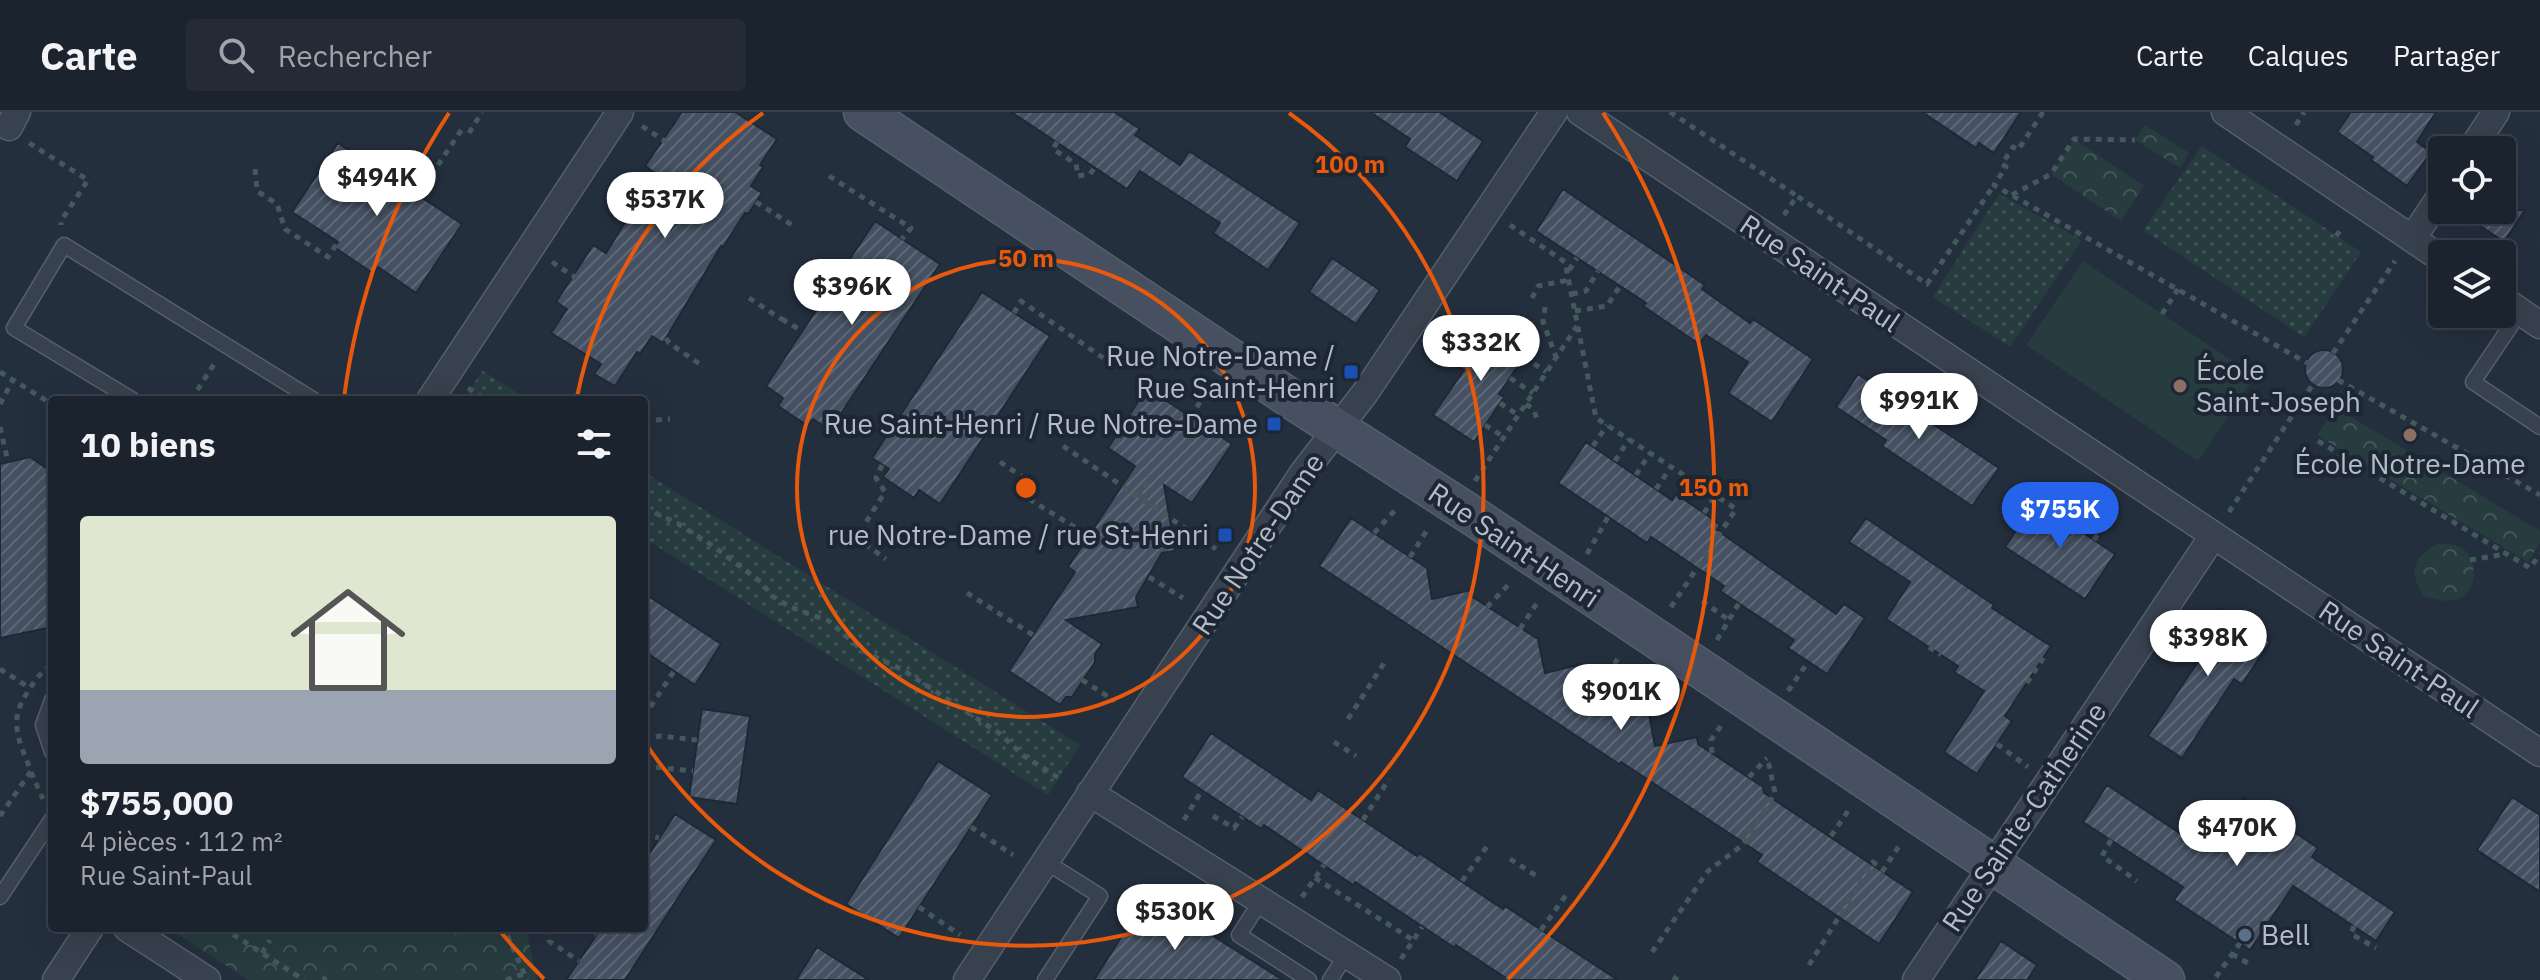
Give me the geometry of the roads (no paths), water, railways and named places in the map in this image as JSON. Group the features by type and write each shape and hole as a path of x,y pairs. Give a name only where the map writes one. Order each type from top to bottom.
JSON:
{"street":[{"name":"Rue Saint-Henri","path":"863,112 2165,980"},
{"name":"Rue Notre-Dame","path":"967,980 1303,473 1365,393 1554,112"},
{"name":"Rue Saint-Paul","path":"1580,112 2540,753"},
{"path":"2225,112 2428,250"},
{"path":"2480,136 2496,112"},
{"path":"433,396 631,119"},
{"path":"2412,239 2428,215"},
{"name":"Rue Sainte-Catherine","path":"1916,980 2213,536"},
{"path":"1090,793 1346,955 1393,971"},
{"path":"56,980 87,932"},
{"path":"133,932 207,980"}],"lane":[{"path":"126,396 14,328 64,245 308,396"},
{"path":"2521,312 2473,382 2540,427"},
{"path":"48,711 43,725 48,740"},
{"path":"0,897 48,825"},
{"path":"1045,980 1100,896 1046,862"},
{"path":"1261,901 1239,935 1309,980"},
{"path":"1330,980 1346,955"}],"place":[{"name":"Rue Notre-Dame / Rue Saint-Henri","path":"1351,372"},
{"name":"École Saint-Joseph","path":"2180,386"},
{"name":"Rue Saint-Henri / Rue Notre-Dame","path":"1274,424"},
{"name":"École Notre-Dame","path":"2410,435"},
{"name":"rue Notre-Dame / rue St-Henri","path":"1225,535"},
{"name":"Bell","path":"2245,935"}]}
